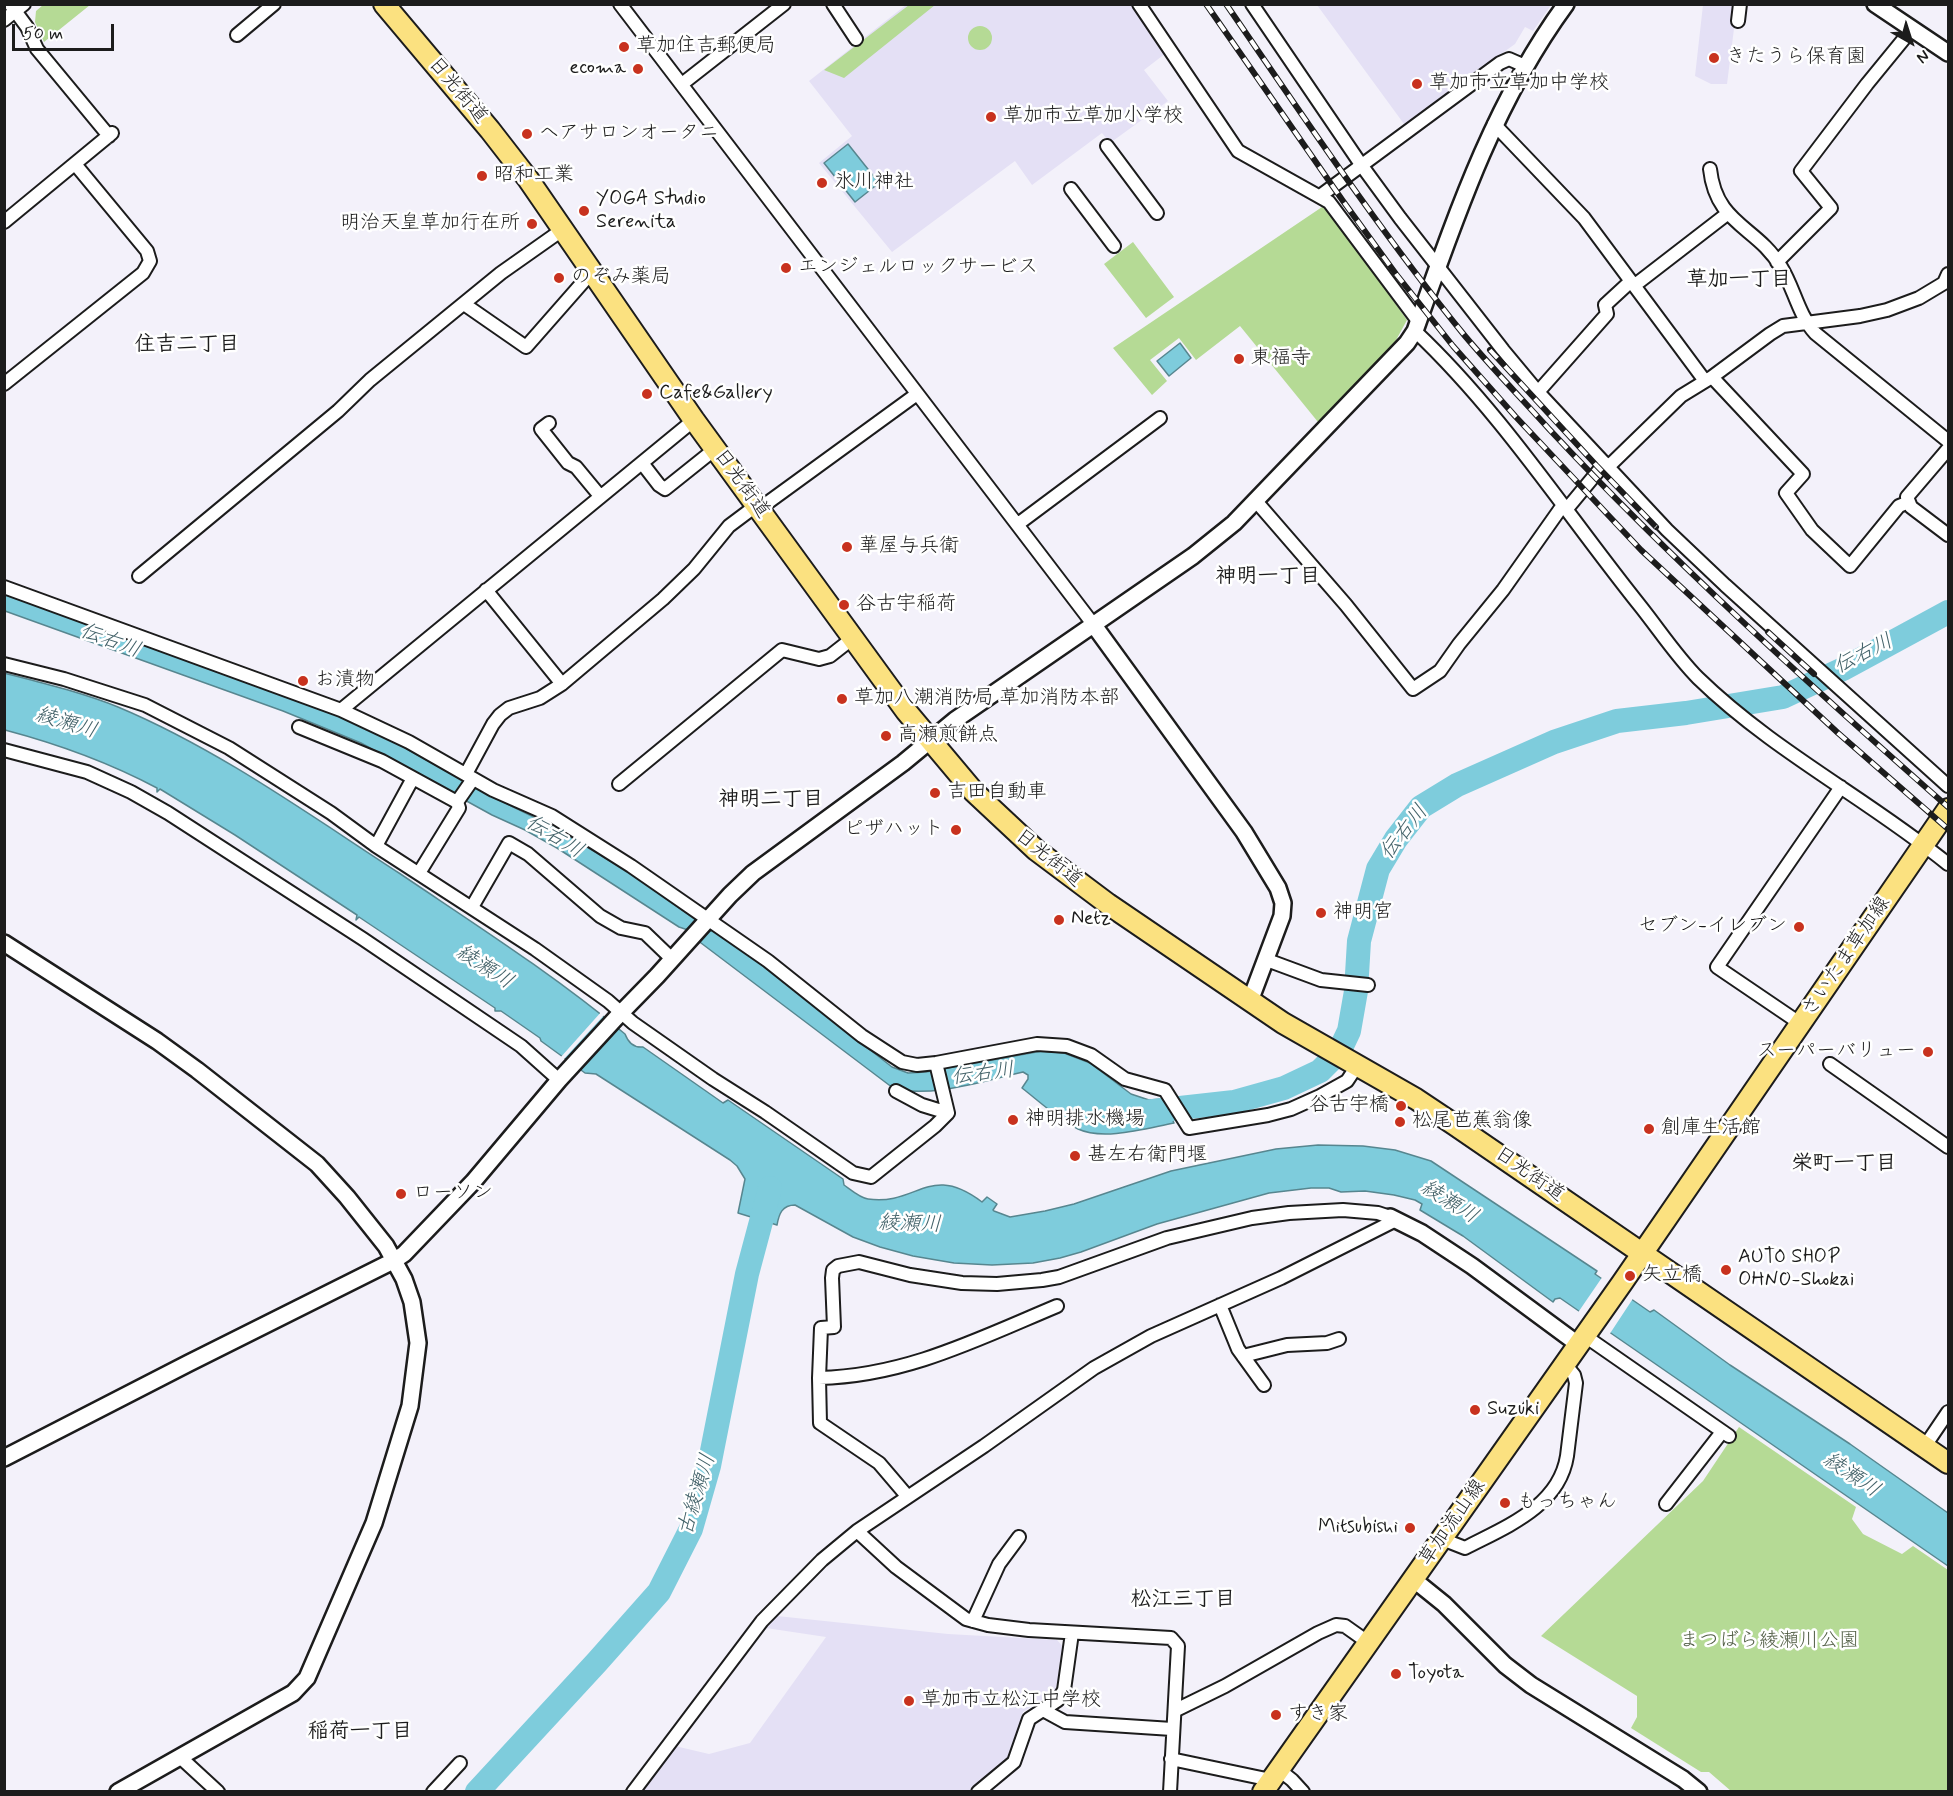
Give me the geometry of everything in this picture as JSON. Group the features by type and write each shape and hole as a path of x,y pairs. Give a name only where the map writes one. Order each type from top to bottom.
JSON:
{"main road":[{"name":"日光街道","path":"384,4 497,138 528,179 694,420 930,741 974,792 1035,850 1084,888 1250,1001 1352,1064 1416,1099 1455,1125 1948,1463"},
{"name":"さいたま草加線","path":"1642,1253 1948,809"},
{"name":"草加流山線","path":"1270,1780 1566,1364 1642,1253"}],"street":[{"path":"237,35 274,4"},
{"path":"620,4 1018,524 1244,832 1278,888 1283,903 1282,916 1250,1001"},
{"path":"682,84 784,4"},
{"path":"833,4 856,39"},
{"path":"1139,4 1238,151 1329,202 1416,326 1697,676 1746,720 1948,864"},
{"path":"1252,4 1362,166 1438,268 1538,392 1667,530 1716,578 1948,786"},
{"path":"4,1458 395,1260 409,1250 448,1209 564,1075 753,873 955,720 1193,556 1234,522 1407,343 1416,326 1494,124 1524,66 1566,4"},
{"path":"1738,21 1740,4"},
{"path":"1877,5 1948,53"},
{"path":"4,20 17,7 37,49 110,135 4,222"},
{"path":"1777,262 1831,208 1801,171 1867,84 1912,30"},
{"path":"1320,196 1500,63 1509,59 1524,66"},
{"path":"1494,124 1584,218 1709,379 1803,474 1786,493 1812,530 1850,566 1899,506 1909,502"},
{"path":"1107,146 1157,213"},
{"path":"4,384 143,273 150,261 147,251 75,164"},
{"path":"1710,169 1711,185 1727,214 1761,242 1777,262 1807,324 1815,333 1948,441"},
{"path":"1071,189 1114,246"},
{"path":"1538,392 1607,314 1605,305 1727,214"},
{"path":"139,576 338,411 370,380 501,273 562,231"},
{"path":"464,304 526,347 591,273"},
{"path":"1256,500 1346,605 1413,689 1440,671 1564,508 1681,396 1783,327 1887,310 1919,298 1944,283 1948,274"},
{"path":"419,873 459,808 458,801 493,724 500,715 509,708 540,698 562,684 663,599 694,568 729,526 918,393"},
{"path":"1018,524 1160,418"},
{"path":"341,710 694,420"},
{"path":"549,423 541,429 568,463 576,467 600,496"},
{"path":"642,463 659,485 665,489 715,449"},
{"path":"1948,449 1907,497 1911,507 1948,535"},
{"path":"4,587 341,710 409,742 470,778 560,821 631,866 781,970 885,1053 902,1062 917,1065 936,1063 1037,1044 1067,1046 1091,1055 1125,1079 1165,1090 1189,1128 1291,1109 1347,1081 1352,1064"},
{"path":"486,590 562,684"},
{"path":"619,784 782,650 819,659 830,656 853,638"},
{"path":"4,664 64,679 145,705 229,748 472,907 608,1001 618,1016 765,1112 853,1173 871,1177 948,1113"},
{"path":"300,727 382,760 458,801"},
{"path":"4,750 87,772 131,792 168,813 363,939 564,1075"},
{"path":"376,846 413,778"},
{"path":"1801,1024 1717,967 1841,787"},
{"path":"472,907 509,843 528,854 600,916 621,928 645,933 672,959"},
{"path":"4,943 157,1041 317,1164 347,1197 395,1260 412,1302 416,1326 418,1343 410,1406 374,1523 307,1678 301,1686 257,1714 118,1791"},
{"path":"1267,960 1321,980 1368,985"},
{"path":"936,1063 948,1113"},
{"path":"1830,1064 1948,1147"},
{"path":"896,1091 922,1105 948,1113"},
{"path":"908,1497 879,1463 820,1423 821,1328 834,1327 832,1278 833,1270 838,1266 859,1262 937,1280 962,1283 1013,1283 1059,1277 1167,1238 1252,1218 1343,1210 1378,1213 1422,1233 1584,1337 1726,1434 1666,1504"},
{"path":"633,1791 762,1621 822,1560 857,1531 1094,1368 1148,1337 1281,1278 1393,1218"},
{"path":"1220,1305 1238,1349 1264,1385"},
{"path":"819,1378 859,1376 914,1364 1057,1306"},
{"path":"1243,1356 1287,1345 1327,1343 1339,1339"},
{"path":"1442,1539 1465,1548 1530,1512 1548,1499 1565,1468 1567,1456 1576,1383 1574,1375 1566,1364"},
{"path":"1925,1446 1948,1412"},
{"path":"857,1531 896,1567 973,1621 1018,1629 1171,1638 1178,1646 1170,1791"},
{"path":"973,1621 999,1564 1019,1537"},
{"path":"1413,1579 1444,1604 1505,1665 1531,1685 1683,1779 1695,1790"},
{"path":"1176,1710 1225,1686 1318,1632 1336,1625 1345,1626 1369,1643"},
{"path":"978,1791 1014,1762 1029,1719 1058,1700 1064,1690 1072,1633"},
{"path":"1043,1710 1065,1722 1172,1729"},
{"path":"180,1757 218,1791"},
{"path":"1171,1759 1270,1780 1292,1780 1303,1791"},
{"path":"433,1791 460,1763"}],"shaded area":[{"name":"草加市立草加小学校","path":"906,5 1133,5 1166,53 1144,70 1168,101 1110,143 1102,133 1032,185 1015,161 892,252 819,163 852,136 809,81"},
{"name":"草加市立草加中学校","path":"1317,5 1551,5 1533,31 1525,27 1515,44 1404,124"},
{"name":"きたうら保育園","path":"1703,5 1737,5 1727,84 1711,84 1695,76"},
{"name":"草加市立松江中学校","path":"777,1616 948,1634 1057,1640 1066,1650 1055,1691 1023,1712 1011,1758 970,1791 643,1792 675,1746 709,1754 750,1743 826,1637 766,1628"}],"green space":[{"path":"43,5 90,5 44,42 35,22 36,11"},
{"path":"909,5 935,5 844,78 824,70"},
{"path":"980,26 985,27 991,33 991,43 985,49 980,50 975,49 969,43 968,38 969,33 975,27"},
{"path":"1325,205 1407,320 1395,342 1318,422 1240,326 1196,360 1179,338 1150,360 1167,381 1152,395 1113,348"},
{"path":"1133,242 1174,297 1146,318 1104,264"},
{"name":"まつばら綾瀬川公園","path":"1739,1427 1856,1507 1852,1519 1863,1534 1902,1554 1913,1546 1948,1570 1948,1791 1731,1791 1709,1772 1701,1772 1631,1728 1637,1717 1637,1696 1541,1636 1703,1481"}],"water":[{"path":"848,144 879,183 855,202 824,163"},
{"path":"1180,343 1191,358 1169,376 1157,361"},
{"path":"5,594 340,716 375,731 489,795 552,826 632,874 758,962 892,1067 908,1073 926,1072 1042,1051 1064,1053 1090,1063 1131,1094 1149,1100 1163,1099 1174,1123 1113,1134 1100,1134 1078,1129 1022,1088 1028,1079 1028,1075 1023,1072 940,1090 907,1091 893,1088 701,943 688,930 679,927 557,848 525,830 492,815 361,743 283,711 5,611"},
{"name":"綾瀬川","path":"4,673 76,692 118,707 227,762 514,950 598,1012 625,1034 631,1044 643,1047 723,1103 728,1100 843,1179 844,1185 865,1198 899,1197 936,1185 949,1186 964,1191 982,1202 987,1197 997,1204 994,1211 1010,1217 1074,1204 1171,1171 1276,1149 1318,1145 1363,1146 1395,1150 1431,1161 1597,1271 1595,1274 1650,1312 1654,1310 1730,1365 1850,1444 1948,1513 1948,1566 1560,1298 1553,1302 1463,1236 1420,1210 1422,1204 1415,1200 1365,1191 1341,1192 1329,1188 1269,1193 1157,1224 1060,1258 1033,1263 992,1265 954,1263 913,1256 880,1247 853,1237 795,1205 782,1211 777,1225 738,1213 745,1179 730,1160 596,1074 585,1073 501,1011 495,1011 495,1008 359,917 356,920 357,915 160,789 157,792 157,788 82,754 5,730"}],"pier":[{"path":"602,1011 605,1014 563,1060 560,1058"},
{"path":"1603,1276 1634,1297 1609,1335 1577,1314"}],"waterway":[{"name":"伝右川","path":"1136,1110 1144,1112 1234,1102 1284,1088 1320,1071 1339,1052 1349,1031 1356,991 1359,941 1378,869 1396,839 1421,807 1457,785 1554,742 1617,721 1686,713 1783,697 1843,669 1948,612"},
{"name":"古綾瀬川","path":"477,1792 659,1592 691,1529 709,1466 747,1274 770,1188"}],"railway":[{"path":"1206,4 1396,274 1453,346 1515,416 1641,550 1838,733 1948,829"},
{"path":"1226,4 1372,214 1433,296 1486,360 1596,479 1694,576 1948,807"},
{"path":"1490,350 1656,527"},
{"path":"1768,632 1814,674"}],"place":[{"name":"草加住吉郵便局","path":"624,47"},
{"name":"きたうら保育園","path":"1714,58"},
{"name":"ecoma","path":"638,69"},
{"name":"草加市立草加中学校","path":"1417,84"},
{"name":"草加市立草加小学校","path":"991,117"},
{"name":"ヘアサロンオータニ","path":"527,134"},
{"name":"昭和工業","path":"482,176"},
{"name":"氷川神社","path":"822,183"},
{"name":"YOGA Studio Serenita","path":"584,211"},
{"name":"明治天皇草加行在所","path":"532,224"},
{"name":"エンジェルロックサービス","path":"786,268"},
{"name":"のぞみ薬局","path":"559,278"},
{"name":"東福寺","path":"1239,359"},
{"name":"Cafe&Gallery","path":"647,394"},
{"name":"華屋与兵衛","path":"847,547"},
{"name":"谷古宇稲荷","path":"844,605"},
{"name":"お漬物","path":"303,681"},
{"name":"草加八潮消防局 草加消防本部","path":"842,699"},
{"name":"高瀬煎餅点","path":"886,736"},
{"name":"吉田自動車","path":"935,793"},
{"name":"ピザハット","path":"956,830"},
{"name":"神明宮","path":"1321,913"},
{"name":"Netz","path":"1059,920"},
{"name":"セブン-イレブン","path":"1799,927"},
{"name":"スーパーバリュー","path":"1928,1052"},
{"name":"谷古宇橋","path":"1401,1106"},
{"name":"神明排水機場","path":"1013,1120"},
{"name":"松尾芭蕉翁像","path":"1400,1122"},
{"name":"創庫生活館","path":"1649,1129"},
{"name":"甚左右衛門堰","path":"1075,1156"},
{"name":"ローソン","path":"401,1194"},
{"name":"AUTO SHOP OHNO-Shokai","path":"1726,1270"},
{"name":"矢立橋","path":"1630,1276"},
{"name":"Suzuki","path":"1475,1410"},
{"name":"もっちゃん","path":"1505,1503"},
{"name":"Mitsubishi","path":"1410,1528"},
{"name":"Toyota","path":"1396,1674"},
{"name":"草加市立松江中学校","path":"909,1701"},
{"name":"すき家","path":"1276,1715"}],"district":[{"name":"草加一丁目","path":"1739,281"},
{"name":"住吉二丁目","path":"187,346"},
{"name":"神明一丁目","path":"1268,578"},
{"name":"神明二丁目","path":"771,801"},
{"name":"栄町一丁目","path":"1844,1165"},
{"name":"松江三丁目","path":"1183,1601"},
{"name":"稲荷一丁目","path":"360,1733"}]}
